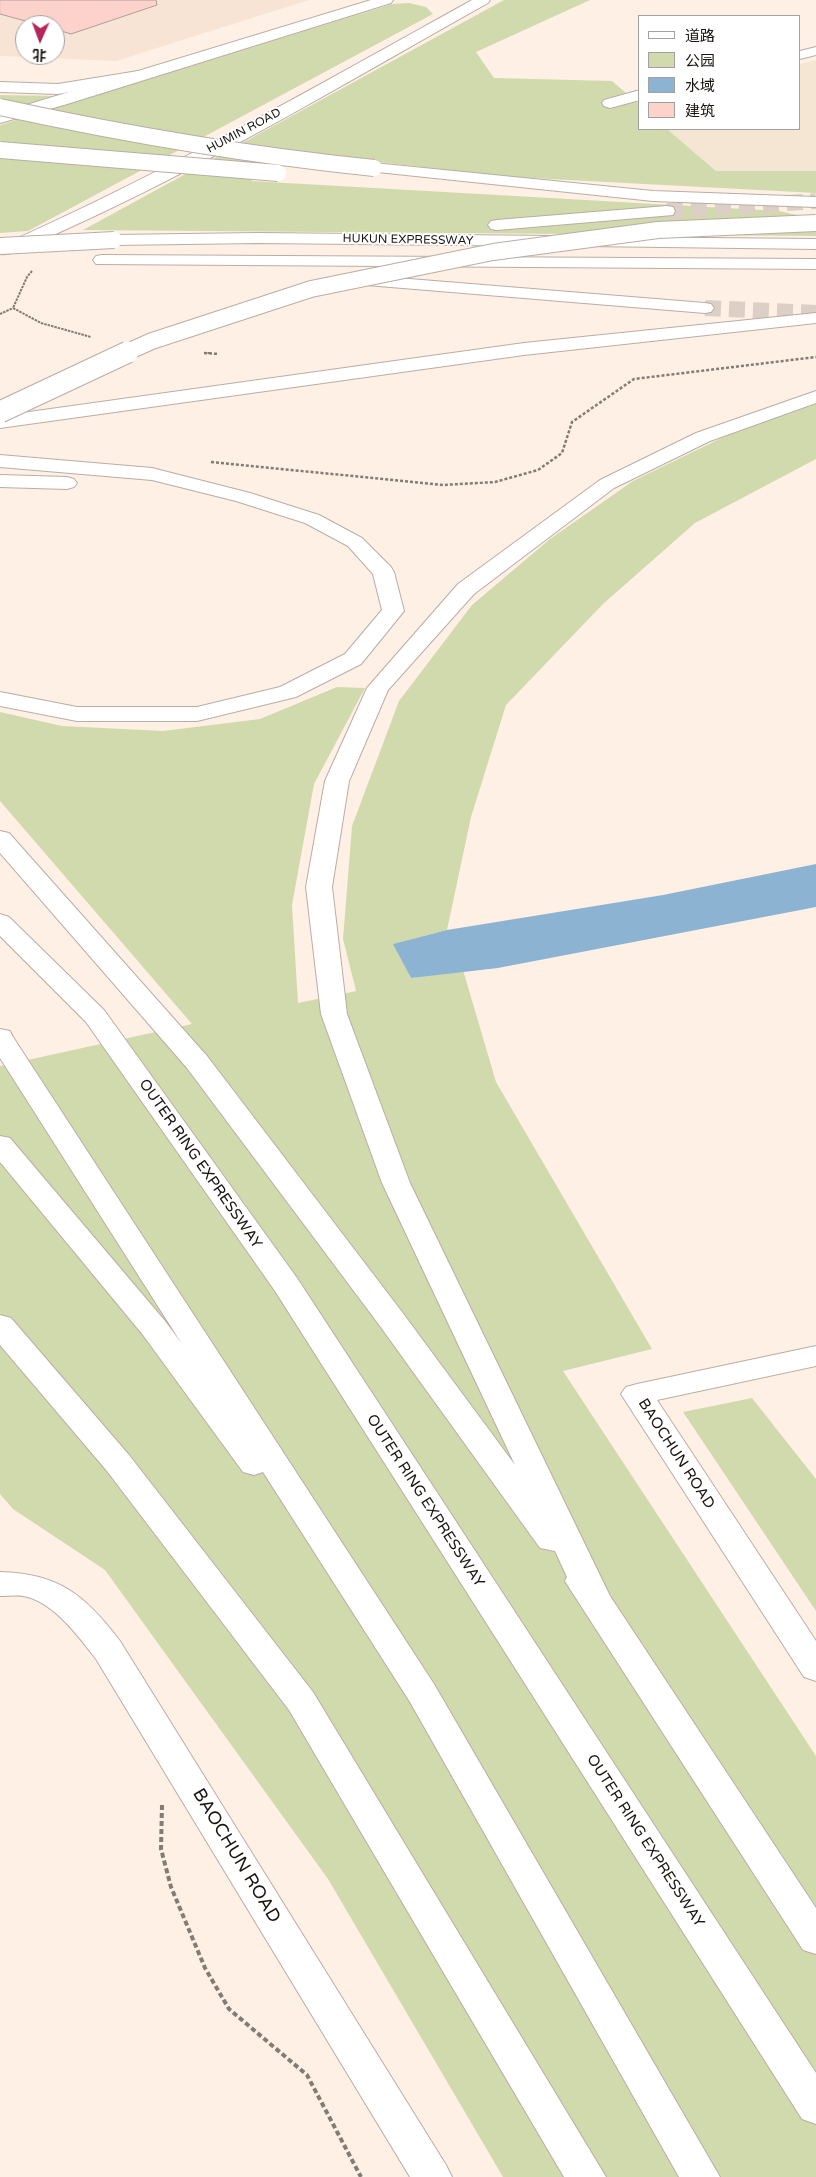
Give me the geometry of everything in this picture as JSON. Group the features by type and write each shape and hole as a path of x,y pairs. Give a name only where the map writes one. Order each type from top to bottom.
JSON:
{"main road":[{"path":"0,118 386,0"},
{"name":"HUMIN ROAD","path":"0,253 86,215 280,112 482,0"},
{"path":"801,55 816,51"},
{"path":"0,87 58,89 145,75"},
{"path":"610,103 638,96"},
{"path":"0,107 82,126 303,161 372,174"},
{"path":"0,150 244,171 372,174 653,196 816,202"},
{"path":"321,238 667,211"},
{"path":"0,412 152,341 311,289 493,252 658,230 816,223"},
{"name":"HUKUN EXPRESSWAY","path":"0,246 114,240 321,238 816,244"},
{"path":"102,260 705,308"},
{"name":"HUKUN EXPRESSWAY","path":"83,261 816,264"},
{"path":"0,264 26,266"},
{"path":"0,422 524,349 816,318"},
{"path":"0,434 524,349"},
{"path":"593,1596 396,1183 334,1014 319,887 337,781 378,688 466,589 607,484 703,437 816,397"},
{"path":"0,461 152,474 243,497 312,519 355,542 383,572 393,611 353,659 288,692 197,714 77,714 0,699"},
{"path":"0,481 131,485 243,497"},
{"path":"0,838 198,1062 391,1319 593,1596 816,1939"},
{"name":"OUTER RING EXPRESSWAY","path":"0,922 95,1016 286,1285 816,2106"},
{"path":"0,1038 422,1693 700,2177"},
{"path":"0,1144 154,1328 422,1693"},
{"path":"0,1325 118,1463 301,1700 586,2177"},
{"name":"BAOCHUN ROAD","path":"816,1356 637,1394 816,1668"},
{"name":"BAOCHUN ROAD","path":"0,1584 35,1587 59,1598 76,1611 104,1644 432,2177"}],"path":[{"path":"0,314 13,308 27,276 26,266"},
{"path":"13,308 22,315 54,328 91,337"},
{"path":"202,353 219,354"},
{"path":"210,462 443,485 494,482 538,470 562,454 572,422 634,380 816,357"},
{"path":"162,1800 161,1850 171,1887 205,1968 229,2009 307,2075 362,2177"}],"shaded area":[{"path":"0,0 309,0 116,61 65,59 65,15 15,15 15,57 0,56"},
{"path":"816,60 816,171 716,171 668,130 801,130 801,64"}],"green space":[{"path":"504,0 590,0 476,52 494,78 612,81 638,103 638,130 668,130 716,171 816,171 816,193 511,177 290,152 251,181 779,211 816,219 816,236 83,230"},
{"path":"409,3 426,7 433,14 28,231 0,233 0,125 392,4"},
{"path":"0,95 58,96 0,112"},
{"path":"816,403 816,459 695,523 603,604 506,705 471,817 447,930 394,944 411,978 463,970 496,1082 652,1349 563,1371 816,1756 816,2177 503,2177 328,1879 105,1570 13,1509 0,1494 0,1066 192,1024 0,801 0,712 62,726 163,731 260,719 337,687 365,688 314,784 292,905 298,1003 356,991 343,939 352,826 399,701 472,605 550,539 633,481 742,428"},
{"path":"752,1398 816,1479 816,1611 683,1412"}],"water":[{"path":"816,864 816,907 498,968 411,978 393,944 447,930 663,895"}],"building":[{"path":"0,0 156,0 157,5 71,34 65,32 65,15 15,15 15,18 0,14"}],"tunnel":[{"path":"667,211 816,201"},
{"path":"705,308 816,313"}]}
